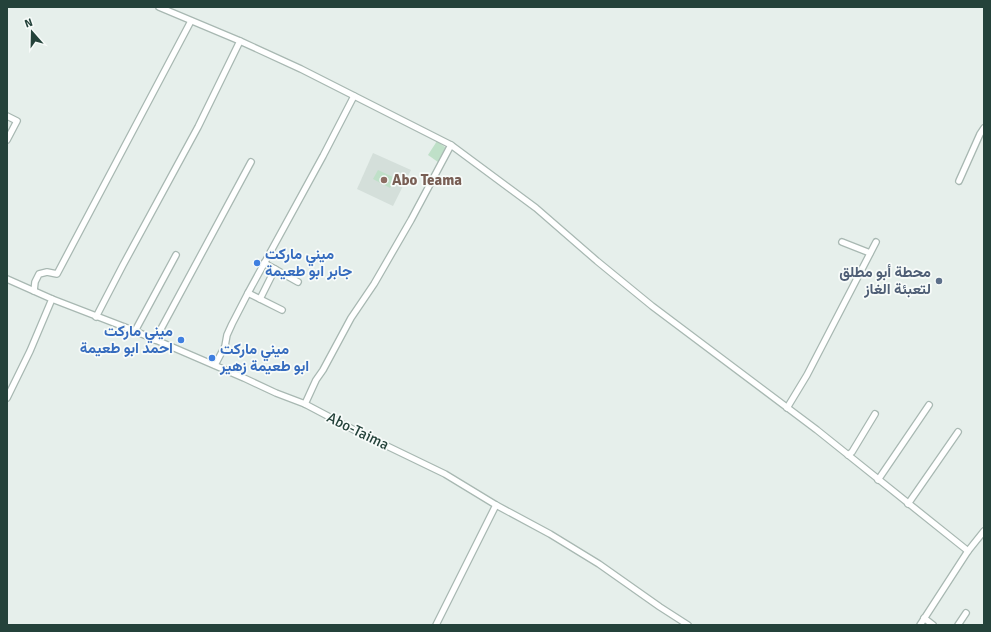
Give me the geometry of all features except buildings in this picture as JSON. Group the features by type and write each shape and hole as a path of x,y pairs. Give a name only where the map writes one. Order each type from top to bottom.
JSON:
{"street":[{"path":"159,7 240,41 301,69 451,145 536,208 579,246 652,306 848,455 968,552"},
{"path":"34,291 35,282 39,274 47,272 57,274 191,21"},
{"path":"96,317 198,127 240,41"},
{"path":"215,365 226,346 230,329 248,293 354,96"},
{"path":"7,116 17,121 7,140"},
{"path":"959,181 984,128"},
{"path":"305,404 316,380 351,318 374,284 411,220 451,145"},
{"path":"155,340 251,162"},
{"path":"842,242 870,254"},
{"path":"787,408 808,375 876,242"},
{"path":"135,331 176,255"},
{"path":"264,263 298,282"},
{"path":"260,299 275,269"},
{"name":"Abo-Taima","path":"7,279 96,317 135,331 280,395 305,404 358,432 445,474 599,564 688,625"},
{"path":"248,293 282,310"},
{"path":"7,398 30,351 52,299"},
{"path":"878,480 929,405"},
{"path":"848,455 852,452 875,414"},
{"path":"908,504 958,432"},
{"path":"436,625 496,505"},
{"path":"920,625 968,552 984,531"},
{"path":"958,625 966,613"},
{"path":"924,618 933,625"}],"shaded area":[{"name":"Abo Teama","path":"373,153 411,170 393,206 357,189"}],"green space":[{"path":"437,141 446,148 438,162 428,155"},
{"path":"378,170 395,178 390,188 373,179"}],"place":[{"name":"Abo Teama","path":"384,180"},
{"name":"ميني ماركت جابر ابو طعيمة","path":"257,263"},
{"name":"محطة أبو مطلق لتعبئة الغاز","path":"939,281"},
{"name":"ميني ماركت احمد ابو طعيمة","path":"181,340"},
{"name":"ميني ماركت ابو طعيمة زهير","path":"212,358"}]}
